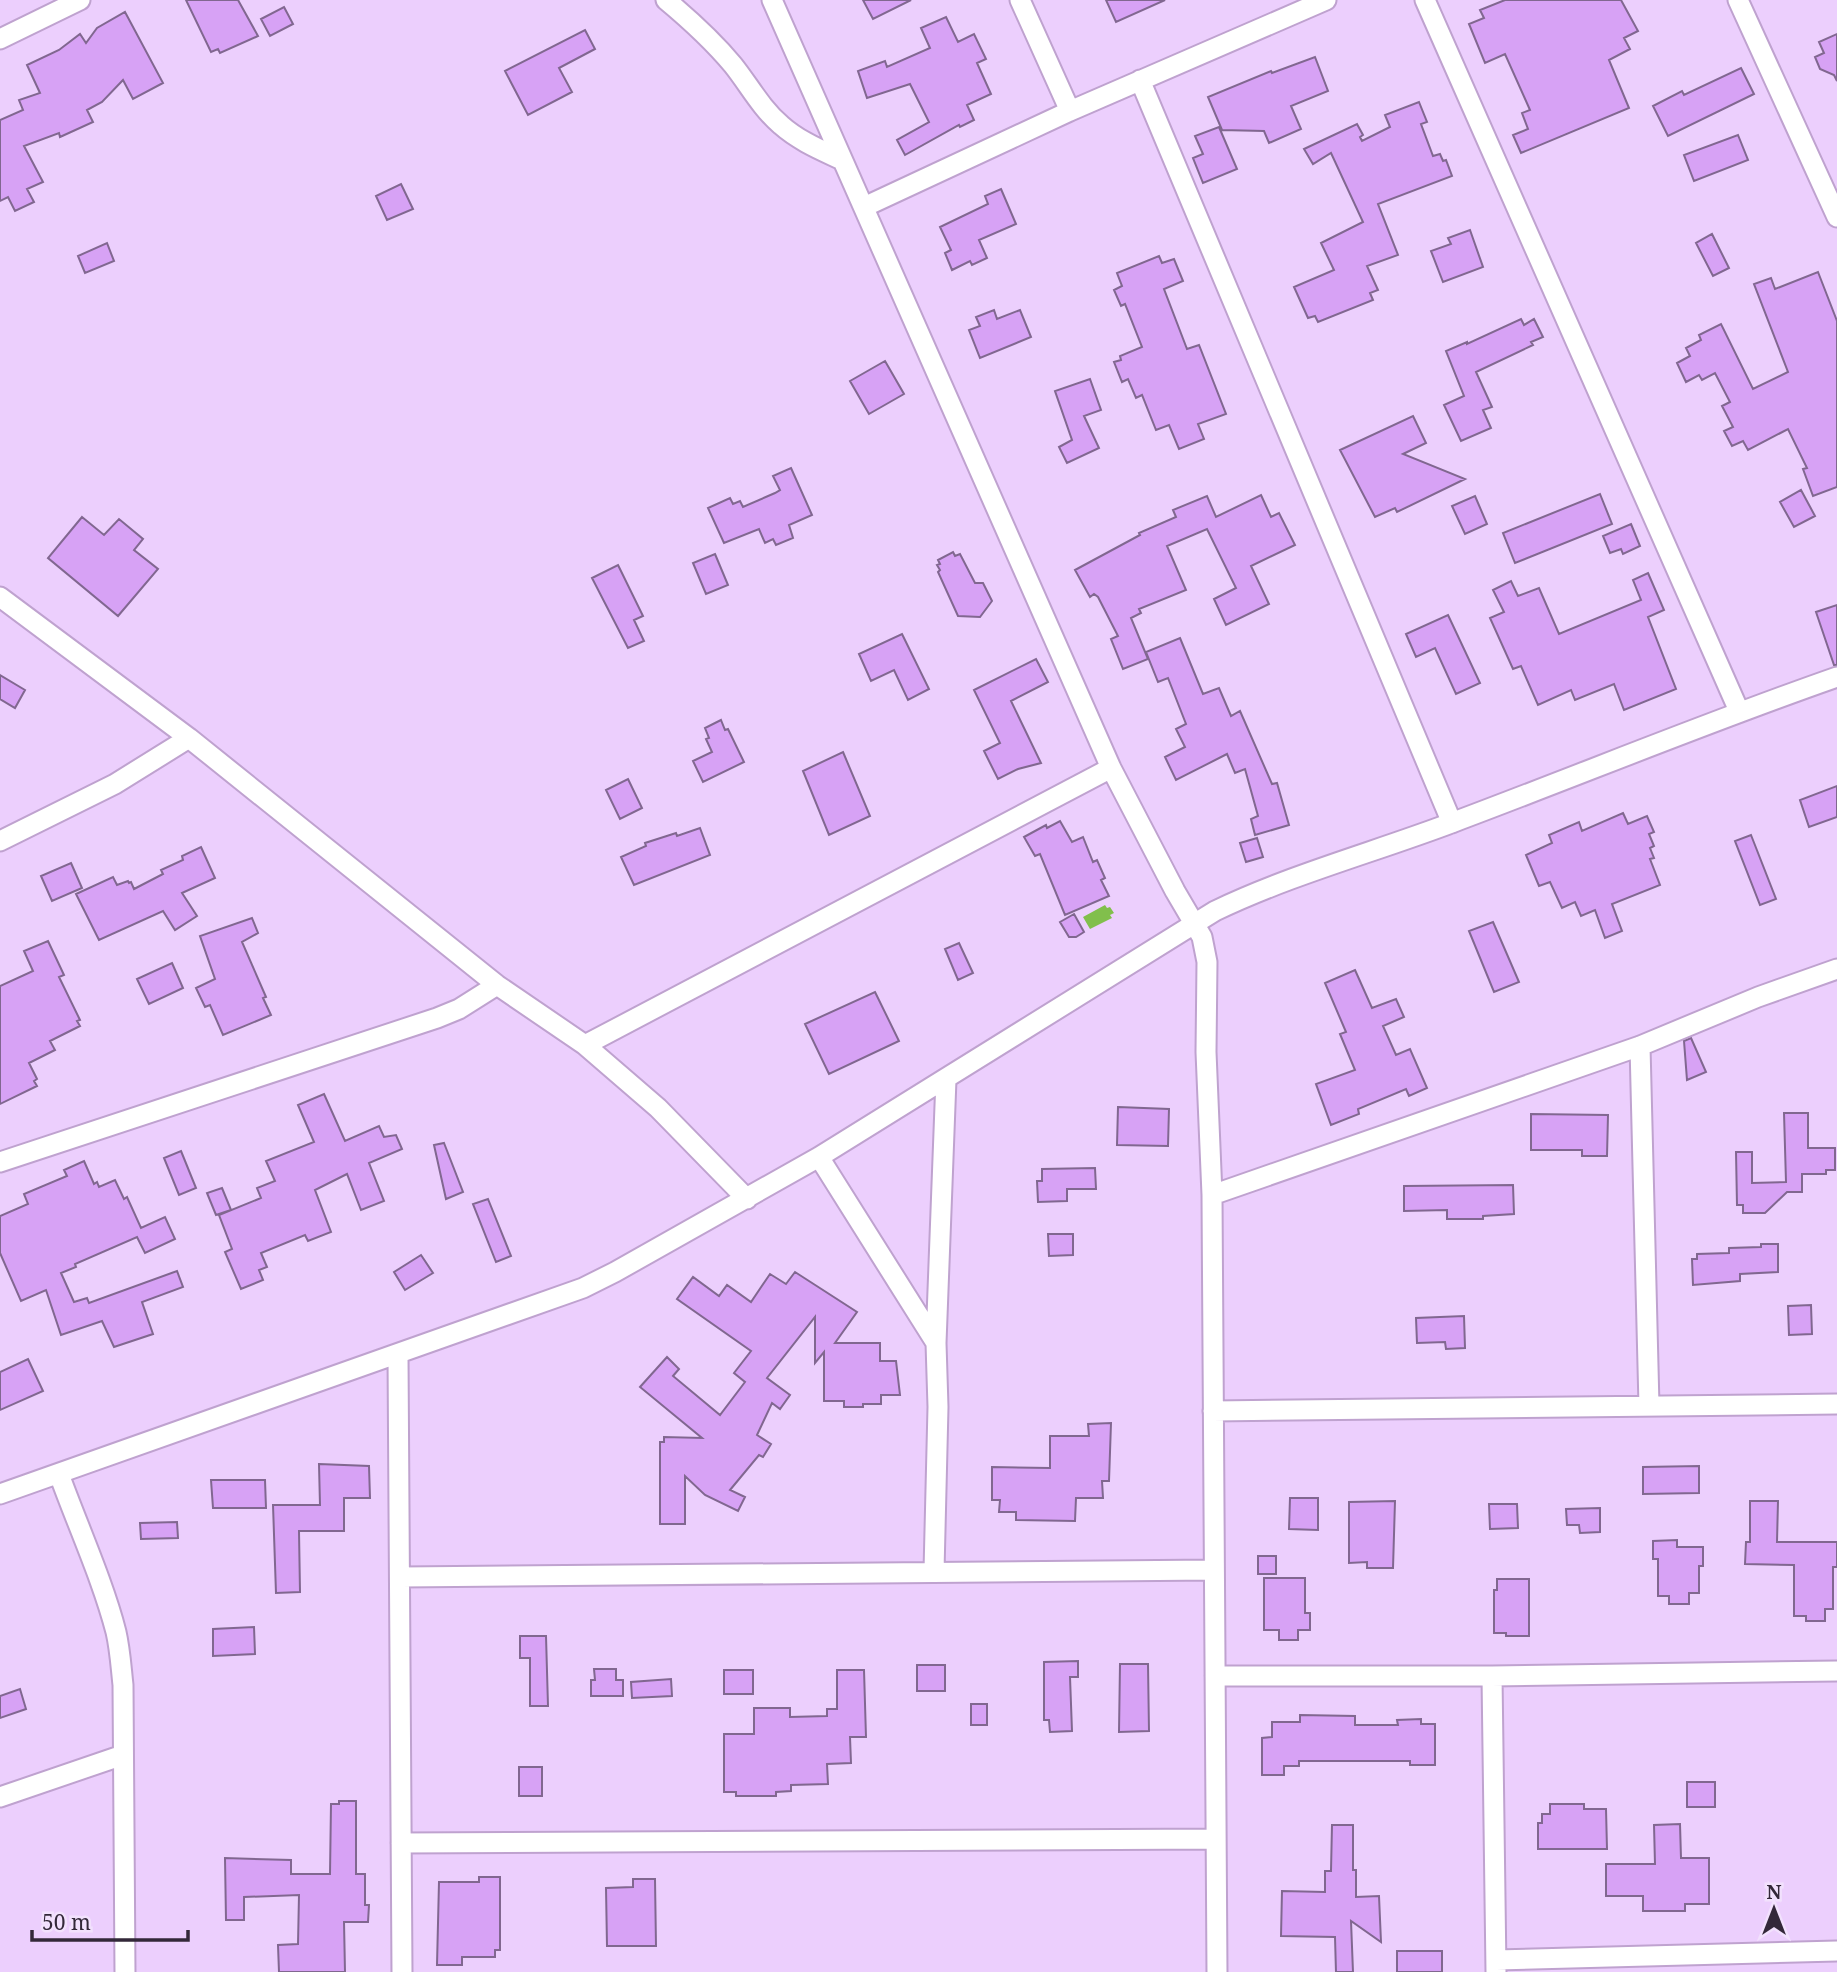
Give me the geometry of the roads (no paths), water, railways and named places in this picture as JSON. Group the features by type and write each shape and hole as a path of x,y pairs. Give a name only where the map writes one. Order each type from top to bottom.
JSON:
{"street":[{"path":"0,39 80,0"},
{"path":"666,0 695,24 733,65 762,106 779,124 800,140 842,160"},
{"path":"772,0 1111,768 1169,881 1195,922 1205,949 1208,978 1206,1052 1212,1195 1217,1972"},
{"path":"1020,0 1070,111"},
{"path":"863,207 1070,111 1326,0"},
{"path":"1425,0 1739,712"},
{"path":"1738,0 1837,217"},
{"path":"1140,80 1452,823"},
{"path":"0,597 189,738 497,985 585,1045 658,1108 747,1199"},
{"path":"0,1494 583,1288 819,1157 1195,922 1240,899 1452,823 1837,677"},
{"path":"0,841 115,784 189,738"},
{"path":"585,1045 1111,768"},
{"path":"1212,1195 1640,1046 1758,997 1837,969"},
{"path":"0,1162 437,1018 459,1009 497,985"},
{"path":"1640,1046 1649,1406"},
{"path":"934,1571 938,1407 936,1343 946,1079"},
{"path":"819,1157 936,1343"},
{"path":"398,1355 402,1972"},
{"path":"1213,1410 1837,1405"},
{"path":"59,1474 116,1632 123,1685 125,1972"},
{"path":"401,1577 1214,1570"},
{"path":"1215,1676 1492,1676 1837,1671"},
{"path":"1492,1676 1496,1966 1837,1951"},
{"path":"0,1797 123,1755"},
{"path":"401,1843 1216,1839"}]}
